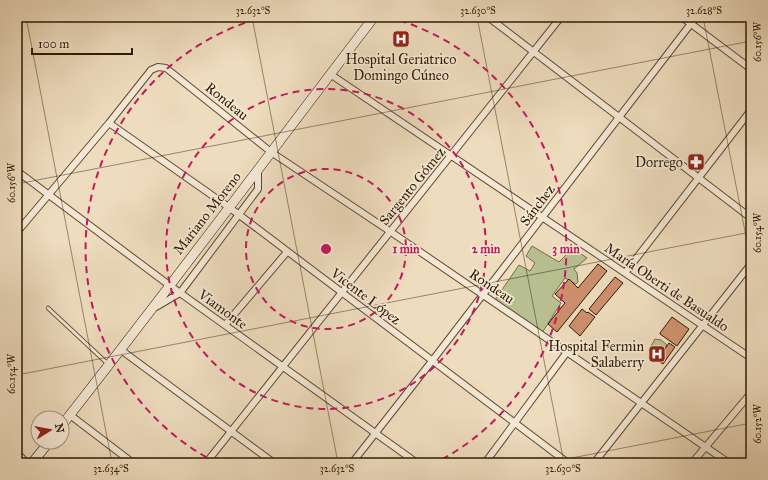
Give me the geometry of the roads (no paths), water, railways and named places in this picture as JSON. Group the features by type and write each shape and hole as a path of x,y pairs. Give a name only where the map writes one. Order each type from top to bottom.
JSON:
{"main road":[{"name":"Mariano Moreno","path":"70,415 230,208 374,17"},
{"path":"32,463 43,450"}],"street":[{"path":"488,17 751,218"},
{"name":"Sargento Gómez","path":"206,463 561,17"},
{"path":"682,17 751,69"},
{"name":"Sánchez","path":"352,463 696,17"},
{"name":"Rondeau","path":"109,123 151,70 158,67 166,68 271,152 391,232 729,463"},
{"name":"María Oberti de Basualdo","path":"330,74 751,358"},
{"path":"625,273 751,110"},
{"path":"18,231 109,123"},
{"name":"Vicente López","path":"109,123 230,208 568,463"},
{"path":"154,307 180,293 258,189 258,170"},
{"name":"Viamonte","path":"17,171 169,285 417,463"},
{"path":"226,325 287,252"},
{"path":"594,463 751,264"},
{"path":"121,350 274,463"},
{"path":"485,463 567,352"},
{"path":"692,463 751,393"},
{"path":"70,415 133,463"},
{"path":"17,453 27,463"}],"lane":[{"path":"48,308 109,365"}],"place":[{"name":"Hospital Geriatrico Domingo Cúneo","path":"401,39"},
{"name":"Dorrego","path":"696,162"},
{"name":"Hospital Fermin Salaberry","path":"657,354"}]}
